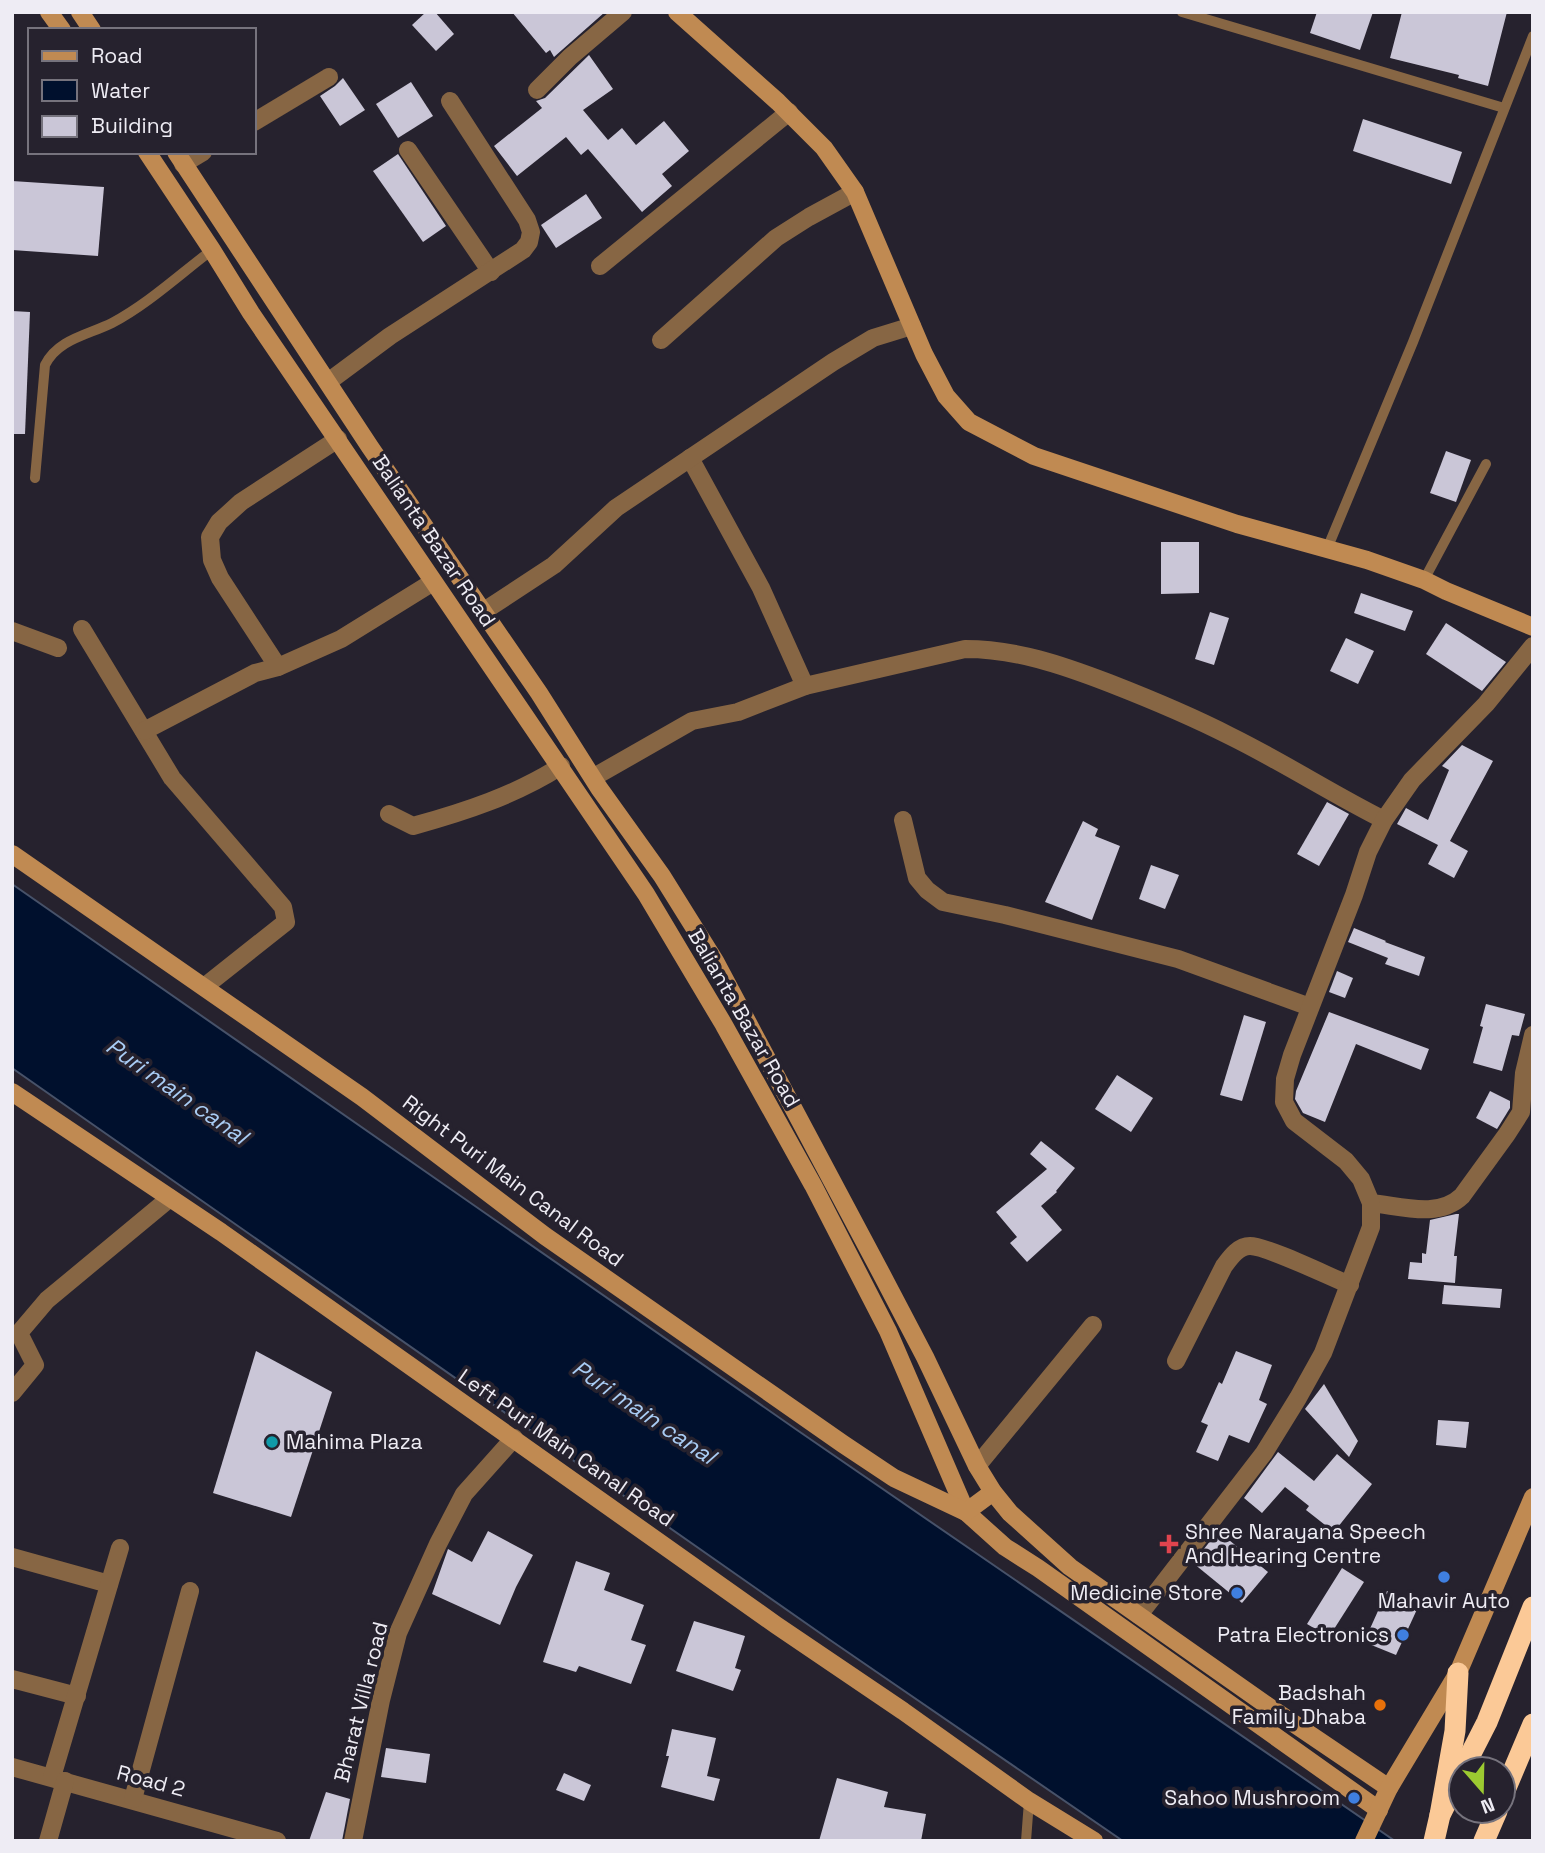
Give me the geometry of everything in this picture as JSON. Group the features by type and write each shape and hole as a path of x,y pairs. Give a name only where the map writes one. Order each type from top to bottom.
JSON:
{"highway":[{"path":"1470,1755 1487,1722 1533,1607"},
{"path":"1434,1841 1455,1731 1458,1673"},
{"path":"1517,1762 1533,1724"},
{"path":"1440,1815 1447,1801"}],"street":[{"path":"49,12 61,28"},
{"path":"80,12 91,28"},
{"path":"537,90 570,57 623,12"},
{"path":"677,12 789,112 824,148 855,192 912,326 946,396 969,422 1034,456 1237,524 1424,580 1533,627"},
{"path":"256,121 329,77"},
{"path":"328,382 390,336 523,250 529,242 531,232 527,220 450,101"},
{"path":"600,266 789,112"},
{"path":"408,150 491,272"},
{"name":"Balianta Bazar Road","path":"148,154 251,313 646,894 724,1025 813,1185 888,1331 966,1512 1005,1547 1038,1568 1377,1815"},
{"name":"Balianta Bazar Road","path":"180,158 484,611 599,788 662,876 715,961 925,1357 977,1466 993,1492 1010,1513 1070,1567 1389,1788"},
{"path":"661,340 776,238 855,192"},
{"path":"484,611 554,565 616,508 833,362 873,338 912,326"},
{"path":"278,667 220,578 212,560 210,537 219,522 241,502 338,439"},
{"path":"690,458 761,588 805,685"},
{"path":"144,732 255,674 278,667 341,639 433,582"},
{"path":"82,629 181,789 283,907 286,922 204,987"},
{"path":"12,631 58,648"},
{"path":"1139,1615 1264,1452 1323,1353 1371,1227 1371,1203 1362,1179 1346,1161 1294,1121 1284,1102 1285,1079 1368,852 1384,820 1412,780 1486,704 1533,646"},
{"path":"594,777 692,721 738,712 805,685 965,649 992,649 1034,657 1083,673 1192,718 1231,736 1384,820"},
{"path":"389,814 413,825 454,814 542,778 561,766"},
{"path":"903,820 917,878 943,902 1178,959 1310,1007"},
{"name":"Right Puri Main Canal Road","path":"12,854 362,1097 545,1236 832,1436 894,1478 966,1512"},
{"path":"1371,1203 1427,1210 1444,1209 1462,1196 1521,1112 1524,1073 1533,1035"},
{"name":"Left Puri Main Canal Road","path":"12,1092 170,1198 514,1438 776,1626 904,1711 1029,1801 1094,1841"},
{"path":"12,1392 35,1366 19,1333 56,1293 170,1198"},
{"path":"1176,1361 1224,1266 1232,1254 1242,1248 1250,1246 1265,1251 1350,1285"},
{"path":"977,1466 1093,1325"},
{"name":"Bharat Villa road","path":"353,1841 381,1700 398,1633 464,1494 514,1438"},
{"path":"966,1512 993,1492"},
{"path":"1364,1841 1389,1788 1458,1673 1533,1497"},
{"path":"48,1841 77,1696 120,1549"},
{"path":"12,1557 109,1584"},
{"path":"132,1799 190,1591"},
{"path":"12,1679 77,1696"},
{"name":"Road 2","path":"12,1767 132,1799 225,1833 277,1841"}],"lane":[{"path":"1182,12 1504,108"},
{"path":"1327,549 1413,342 1533,36"},
{"path":"35,478 45,365 51,353 65,343 112,323 135,309 212,250"},
{"path":"1424,580 1486,464"},
{"path":"1026,1841 1029,1801"}],"water":[{"name":"Puri main canal","path":"12,884 797,1430 1395,1841 1123,1841 830,1640 12,1068"}],"building":[{"path":"426,12 435,12 454,34 436,51 412,25"},
{"path":"512,12 605,12 554,57 550,50 546,53"},
{"path":"1317,12 1373,12 1360,50 1310,33"},
{"path":"1402,12 1507,12 1488,86 1458,78 1459,75 1390,58"},
{"path":"589,55 613,89 583,110 608,140 622,128 636,145 664,121 689,151 662,174 672,186 642,212 588,149 581,155 566,137 517,176 494,146 542,108 536,101 545,98"},
{"path":"343,78 365,110 340,126 320,96"},
{"path":"411,82 433,116 398,138 376,104"},
{"path":"1363,119 1462,152 1451,184 1353,151"},
{"path":"398,154 446,226 423,242 373,171"},
{"path":"12,181 104,187 98,256 12,250"},
{"path":"586,194 602,218 556,248 541,225"},
{"path":"12,311 30,312 25,434 12,434"},
{"path":"1446,451 1471,460 1456,502 1430,493"},
{"path":"1161,542 1199,542 1199,593 1161,594"},
{"path":"1361,593 1413,611 1405,631 1354,613"},
{"path":"1210,612 1229,618 1214,665 1195,659"},
{"path":"1446,623 1506,662 1482,691 1426,654"},
{"path":"1346,638 1374,651 1358,684 1330,671"},
{"path":"1462,745 1493,761 1450,841 1468,851 1454,878 1428,864 1438,845 1397,824 1406,808 1428,820 1449,770 1442,766"},
{"path":"1327,802 1349,814 1319,866 1297,854"},
{"path":"1083,821 1098,829 1095,836 1120,846 1092,920 1045,902"},
{"path":"1151,865 1179,875 1165,909 1139,899"},
{"path":"1354,928 1425,957 1419,976 1385,964 1388,958 1348,942"},
{"path":"1337,971 1353,978 1345,998 1329,992"},
{"path":"1486,1004 1525,1014 1519,1036 1512,1035 1502,1071 1473,1063"},
{"path":"1329,1012 1429,1049 1421,1070 1356,1044 1325,1122 1303,1113 1295,1099"},
{"path":"1244,1015 1266,1022 1242,1101 1220,1095"},
{"path":"1117,1075 1153,1098 1131,1132 1095,1109"},
{"path":"1490,1091 1510,1101 1510,1108 1497,1129 1476,1118"},
{"path":"1041,1141 1075,1168 1057,1192 1041,1206 1062,1230 1027,1262 1010,1243 1017,1237 996,1212 1047,1169 1030,1154"},
{"path":"1459,1214 1454,1256 1457,1256 1455,1283 1408,1279 1410,1262 1422,1263 1422,1253 1426,1254 1430,1220"},
{"path":"1444,1285 1502,1289 1500,1308 1442,1304"},
{"name":"Mahima Plaza","path":"256,1351 332,1392 291,1517 213,1493"},
{"path":"1236,1351 1272,1365 1259,1400 1267,1404 1249,1443 1229,1435 1218,1461 1196,1452 1208,1425 1201,1422"},
{"path":"1324,1384 1358,1441 1349,1457 1305,1409"},
{"path":"1438,1420 1469,1422 1466,1448 1436,1445"},
{"path":"1278,1452 1314,1481 1337,1454 1372,1484 1334,1532 1306,1510 1309,1506 1285,1487 1262,1513 1244,1498"},
{"path":"488,1531 533,1555 500,1625 432,1594 448,1549 472,1562"},
{"path":"1218,1531 1268,1572 1242,1603 1193,1563"},
{"path":"576,1561 610,1573 604,1590 644,1605 631,1640 646,1645 631,1684 579,1666 576,1672 543,1662"},
{"path":"1342,1568 1364,1582 1329,1637 1307,1624"},
{"path":"1387,1591 1419,1605 1396,1655 1364,1642"},
{"path":"694,1621 745,1636 735,1668 741,1670 733,1691 676,1671"},
{"path":"672,1729 716,1738 707,1776 720,1779 714,1801 661,1787"},
{"path":"386,1748 430,1754 426,1783 381,1777"},
{"path":"564,1773 591,1785 584,1801 556,1790"},
{"path":"837,1778 888,1792 884,1807 926,1814 921,1841 819,1841"},
{"path":"326,1792 350,1799 342,1841 309,1841"}],"place":[{"name":"Mahima Plaza","path":"272,1442"},
{"name":"Shree Narayana Speech And Hearing Centre","path":"1169,1544"},
{"name":"Mahavir Auto","path":"1444,1577"},
{"name":"Medicine Store","path":"1237,1593"},
{"name":"Patra Electronics","path":"1403,1635"},
{"name":"Badshah Family Dhaba","path":"1380,1705"},
{"name":"Sahoo Mushroom","path":"1354,1798"}]}
